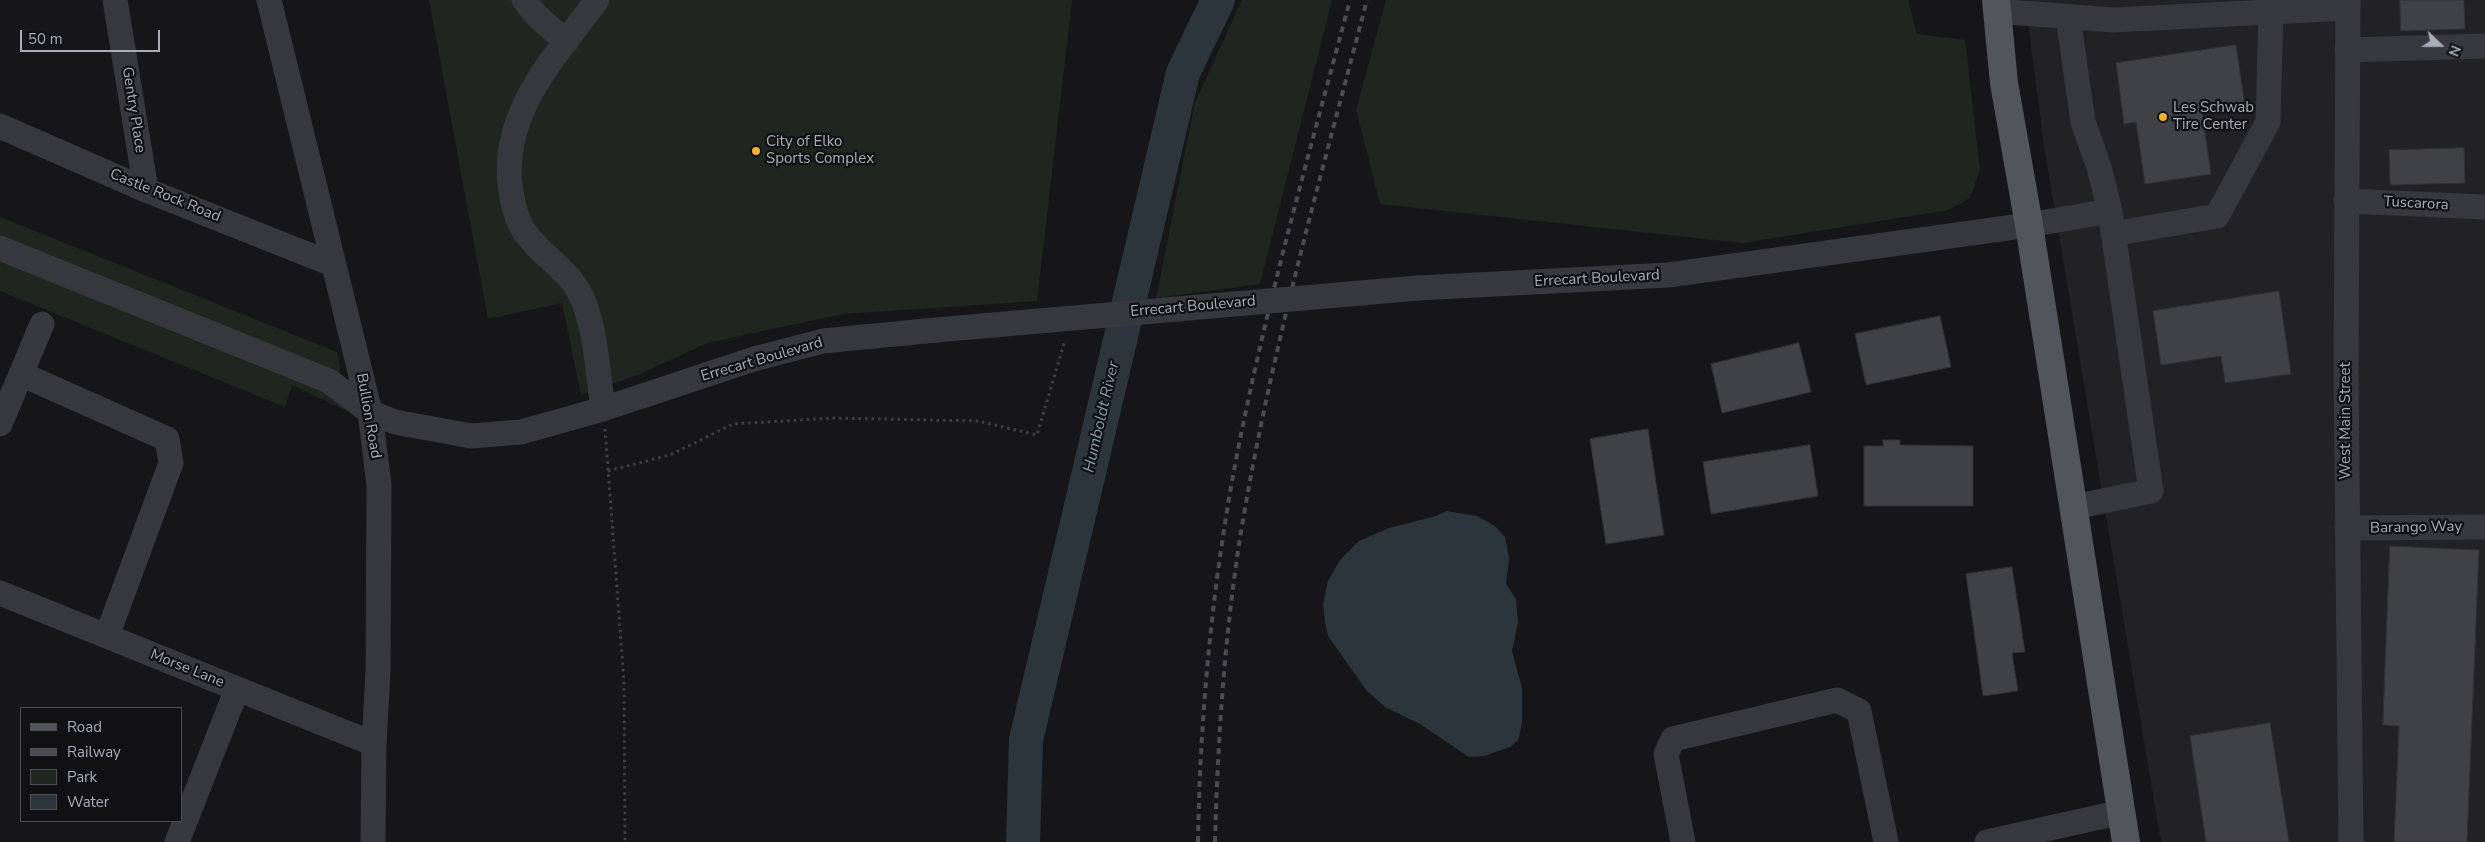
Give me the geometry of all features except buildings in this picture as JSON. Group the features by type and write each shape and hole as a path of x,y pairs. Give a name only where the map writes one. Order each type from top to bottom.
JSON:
{"main road":[{"path":"1996,6 2004,83 2029,225 2126,842"}],"street":[{"name":"Gentry Place","path":"115,0 146,190"},
{"name":"Bullion Road","path":"269,0 332,264 370,412 379,494 378,671 374,744 373,842"},
{"path":"524,0 542,21 566,42"},
{"path":"597,0 524,104 513,139 510,180 515,212 525,232 559,266 583,298 589,320 603,409"},
{"path":"1996,6 2068,17 2113,20 2271,12 2348,4"},
{"name":"West Main Street","path":"2348,4 2346,201 2347,528 2351,842"},
{"name":"Errecart Boulevard","path":"0,248 329,381 370,412 395,422 471,436 521,432 603,409 754,359 823,341 1418,288 1668,275 2029,225 2216,216 2268,122 2271,12"},
{"path":"2068,17 2083,122 2099,167 2112,222 2151,491 2074,507"},
{"path":"2348,50 2485,46"},
{"name":"Castle Rock Road","path":"0,126 146,190 332,264"},
{"name":"Tuscarora","path":"2346,201 2485,207"},
{"path":"0,424 42,324"},
{"path":"21,374 167,439 171,463 107,636"},
{"name":"Barango Way","path":"2347,528 2485,527"},
{"name":"Morse Lane","path":"0,594 374,744"},
{"path":"177,842 237,689"},
{"path":"1678,841 1666,754 1673,739 1837,700 1859,711 1886,842"},
{"path":"1987,842 2122,812"}],"path":[{"path":"608,471 670,455 733,424 834,418 978,421 1037,435 1071,318"},
{"path":"603,409 624,682 625,842"}],"shaded area":[{"path":"2025,0 2485,0 2485,842 2161,842 2045,153"}],"green space":[{"name":"City of Elko Sports Complex","path":"429,0 1072,0 1037,301 842,314 707,343 640,374 581,395 562,303 488,319"},
{"path":"1242,0 1332,0 1260,284 1156,298 1195,102"},
{"path":"1386,0 1908,0 1917,34 1965,40 1980,170 1970,198 1948,210 1743,243 1380,204 1356,110"},
{"path":"0,217 337,352 347,411 292,385 285,407 0,291"}],"water":[{"path":"1447,511 1477,516 1495,526 1505,537 1509,558 1506,584 1516,599 1518,622 1512,651 1522,688 1522,724 1518,740 1510,747 1484,756 1469,757 1420,724 1385,707 1367,691 1328,636 1325,621 1323,604 1328,581 1340,560 1359,541 1389,528 1436,516"}],"waterway":[{"name":"Humboldt River","path":"1023,842 1026,740 1183,73 1218,0"}],"railway":[{"path":"1198,842 1201,747 1209,652 1220,558 1235,465 1274,289 1350,0"},
{"path":"1215,842 1223,681 1231,600 1243,520 1255,454 1284,323 1367,0"}],"place":[{"name":"Les Schwab Tire Center","path":"2163,117"},
{"name":"City of Elko Sports Complex","path":"756,151"}]}
